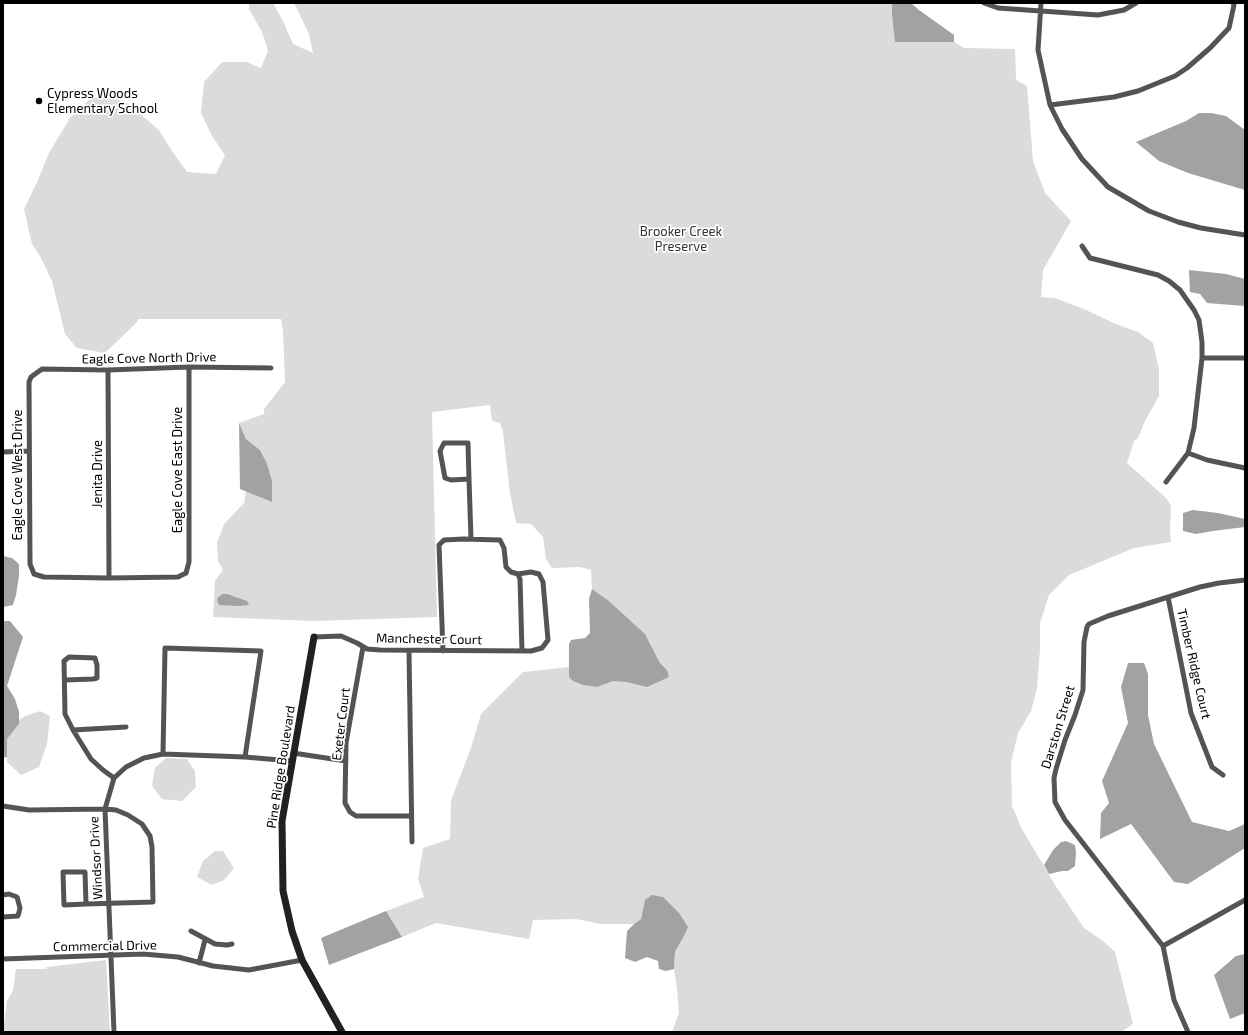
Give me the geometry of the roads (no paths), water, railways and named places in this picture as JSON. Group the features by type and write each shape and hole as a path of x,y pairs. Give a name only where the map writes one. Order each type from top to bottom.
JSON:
{"street":[{"path":"984,3 998,8 1098,15 1124,10 1136,3"},
{"path":"1041,3 1038,50 1050,105 1062,128 1082,159 1108,187 1149,211 1178,222 1201,228 1245,235"},
{"path":"1050,105 1114,97 1175,76 1187,68 1210,48 1229,28 1233,3"},
{"path":"1082,246 1090,258 1158,275 1169,281 1180,290 1199,320 1202,342 1202,358 1194,428 1188,453 1166,482"},
{"path":"1202,358 1245,358"},
{"name":"Eagle Cove North Drive","path":"31,376 42,369 108,370 188,367 271,368"},
{"name":"Eagle Cove East Drive","path":"109,578 178,577 186,573 189,562 188,367"},
{"name":"Jenita Drive","path":"108,370 109,578"},
{"name":"Eagle Cove West Drive","path":"31,376 29,382 30,564 34,574 44,577 109,578"},
{"path":"469,479 451,480 444,478 440,451 444,443 468,443 471,539"},
{"path":"3,452 29,451"},
{"path":"1188,453 1207,460 1245,468"},
{"path":"442,651 439,545 444,540 471,539 500,540 504,548 506,567 511,572 518,574 520,579 522,651"},
{"name":"Manchester Court","path":"314,637 341,636 367,649 380,650 531,651 542,648 548,640 544,582 540,574 531,572 518,574"},
{"name":"Darston Street","path":"1188,1032 1174,1000 1163,946 1065,820 1055,802 1053,786 1056,769 1083,690 1084,642 1089,624 1102,618 1200,587 1245,580"},
{"name":"Timber Ridge Court","path":"1168,597 1191,713 1212,767 1223,775"},
{"name":"Pine Ridge Boulevard","path":"314,637 282,821 283,891 292,931 302,960 342,1032"},
{"name":"Exeter Court","path":"363,647 346,743 345,803 350,812 356,816 411,816"},
{"path":"163,754 165,648 261,650 245,757"},
{"path":"409,650 412,842"},
{"path":"65,680 96,678 98,665 95,658 69,657 64,661 65,714 91,759 114,778 126,767 144,758 163,754 245,757 292,761"},
{"path":"73,730 126,727"},
{"path":"293,753 346,761"},
{"name":"Windsor Drive","path":"114,778 105,808 114,1032"},
{"path":"3,806 29,810 105,808 116,810 128,815 142,824 150,836 152,847 153,902 64,905 63,872 85,872 86,904"},
{"path":"3,895 9,894 17,897 20,908 18,916 3,917"},
{"path":"1163,946 1245,900"},
{"path":"191,931 205,940 215,944 232,944"},
{"path":"199,963 205,940"},
{"name":"Commercial Drive","path":"3,959 143,954 178,957 213,966 249,970 302,960"}],"place":[{"name":"Cypress Woods Elementary School","path":"39,101"}],"park label":[{"name":"Brooker Creek Preserve","path":"681,240"}]}
